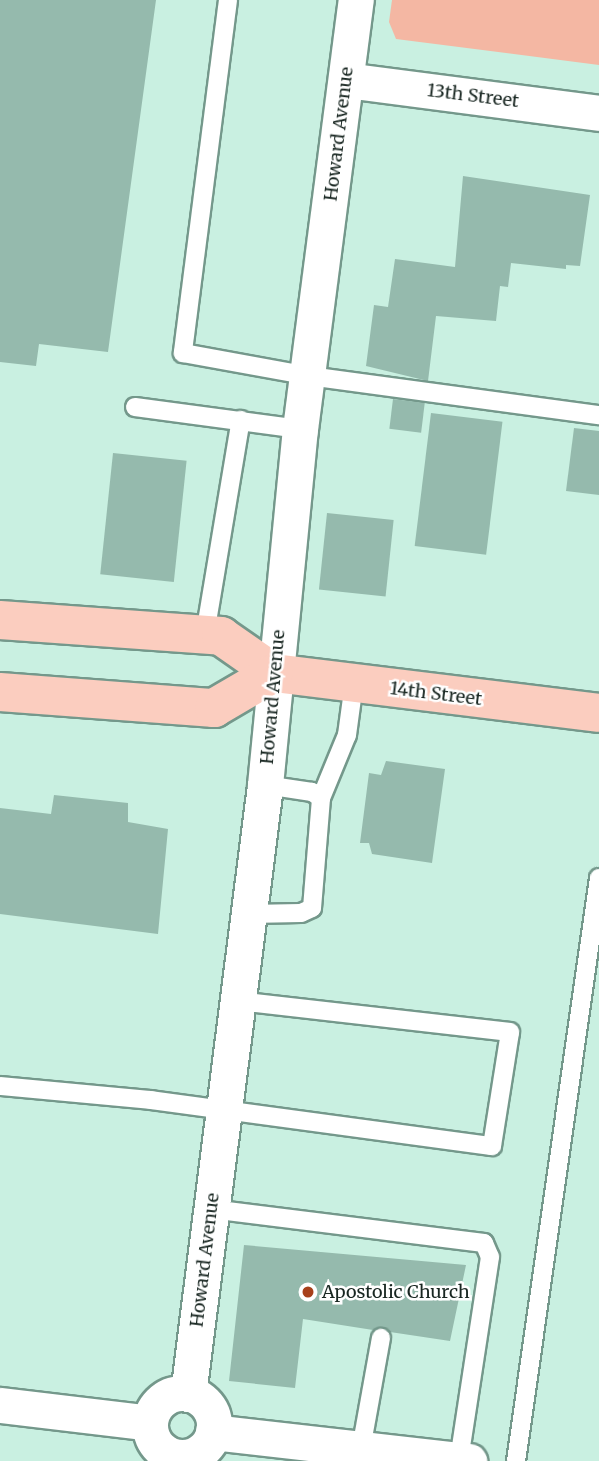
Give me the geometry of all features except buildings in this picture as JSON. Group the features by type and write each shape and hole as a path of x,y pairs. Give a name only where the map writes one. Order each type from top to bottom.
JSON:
{"main road":[{"name":"14th Street","path":"0,620 221,636 274,673 599,713"},
{"path":"0,692 214,708 274,673"}],"street":[{"name":"Howard Avenue","path":"188,1394 265,785 300,429 356,0"},
{"name":"13th Street","path":"346,80 599,113"},
{"path":"188,1394 212,1412 213,1432 203,1449 178,1459 156,1443 150,1423 167,1397 188,1394"},
{"path":"0,1405 150,1423"},
{"path":"213,1432 464,1460"}],"lane":[{"path":"228,0 183,353 309,376 599,415"},
{"path":"135,407 300,429"},
{"path":"205,634 241,420"},
{"path":"249,914 301,913 312,908 321,798 347,735 354,684"},
{"path":"265,785 312,792 321,798"},
{"path":"516,1461 599,878"},
{"path":"0,1086 223,1110 492,1146 510,1032 237,1002"},
{"path":"211,1209 484,1242 490,1257 464,1460"},
{"path":"361,1449 381,1338"}],"shaded area":[{"path":"392,0 599,0 599,65 396,39 389,22"}],"place":[{"name":"Apostolic Church","path":"308,1292"}]}
